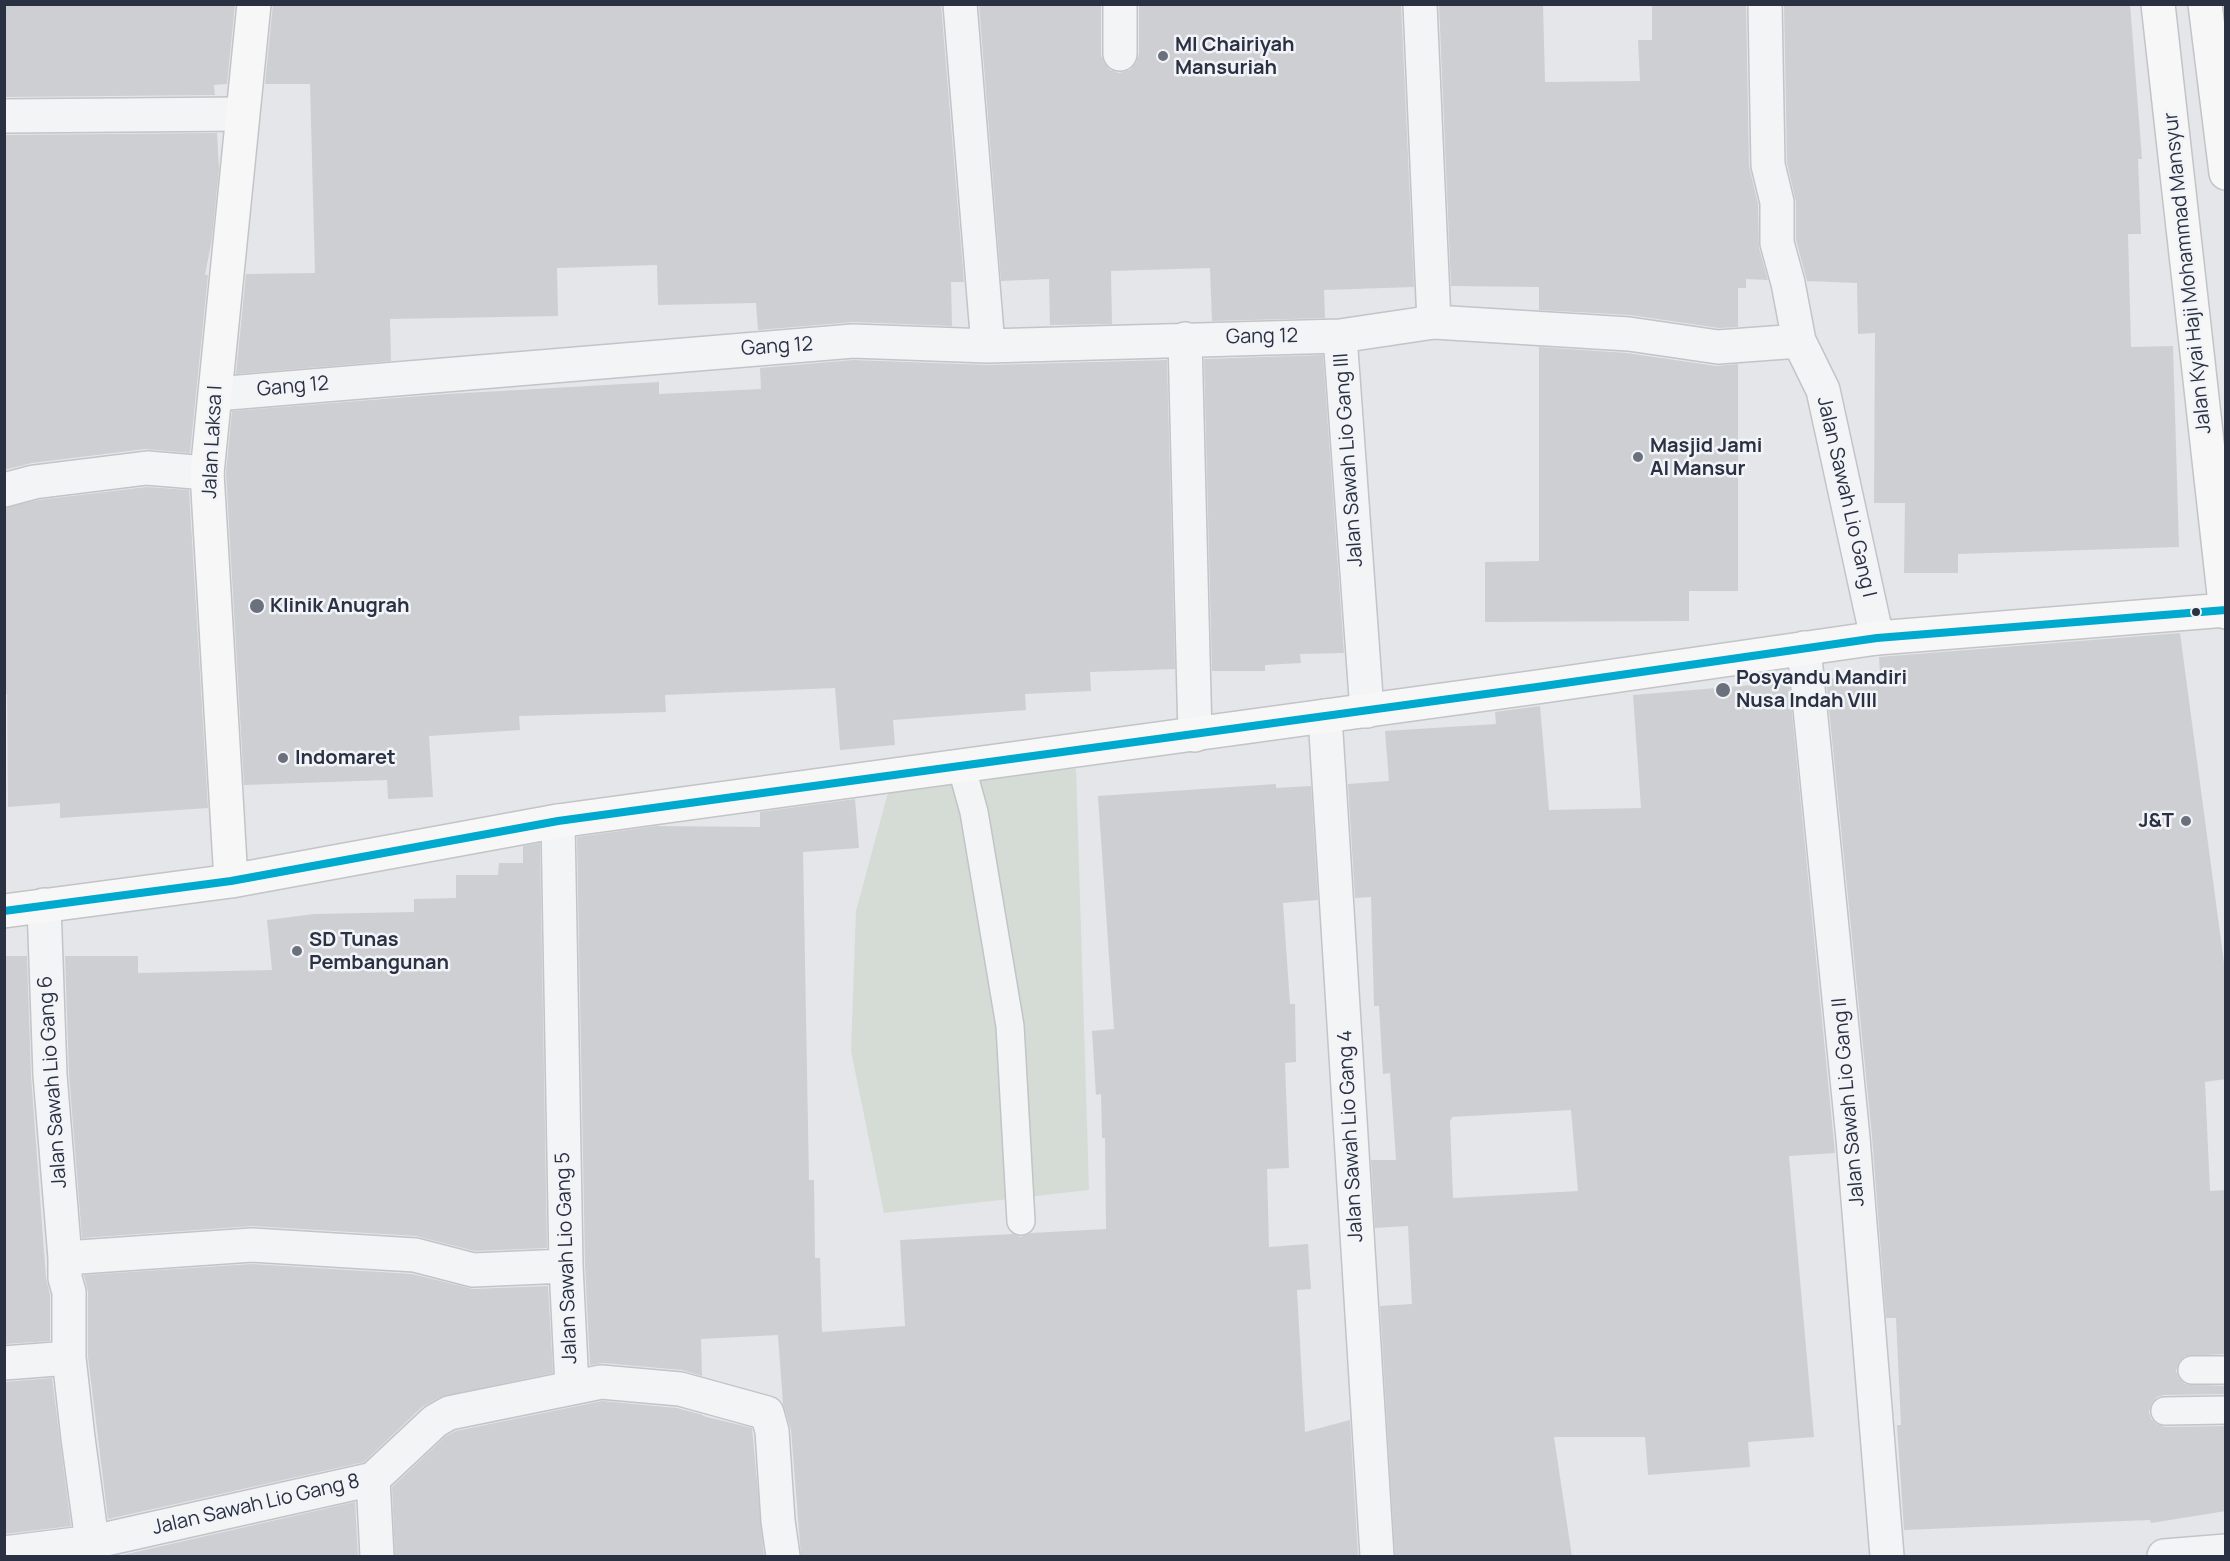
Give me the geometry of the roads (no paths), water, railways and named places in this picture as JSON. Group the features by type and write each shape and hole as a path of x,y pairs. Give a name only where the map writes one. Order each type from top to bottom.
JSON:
{"street":[{"name":"Jalan Laksa I","path":"231,881 207,473 254,4"},
{"path":"960,4 988,346"},
{"path":"1120,4 1120,54"},
{"path":"1420,4 1434,322"},
{"name":"Jalan Sawah Lio Gang I","path":"1765,4 1768,165 1777,202 1777,243 1788,283 1799,341 1823,390 1877,638"},
{"name":"Jalan Kyai Haji Mohammad Mansyur","path":"2158,4 2226,611"},
{"path":"2205,4 2226,172"},
{"path":"4,116 242,114"},
{"name":"Jalan Sawah Lio Gang III","path":"1367,711 1340,336 1434,322 1629,334 1718,347 1799,341"},
{"name":"Gang 12","path":"216,394 853,341 988,346 1340,336"},
{"path":"1185,339 1195,735"},
{"path":"4,490 34,482 147,468 207,473"},
{"path":"4,910 231,881 558,821 1195,735 1877,638 2226,611"},
{"name":"Jalan Sawah Lio Gang II","path":"1804,648 1853,1138 1887,1557"},
{"name":"Jalan Sawah Lio Gang 4","path":"1325,716 1377,1557"},
{"name":"Jalan Sawah Lio Gang 5","path":"558,821 566,1266 572,1387 601,1382 680,1389 767,1413 772,1431 778,1521 783,1557"},
{"name":"Jalan Sawah Lio Gang 6","path":"44,905 50,1075 65,1258"},
{"path":"94,1549 69,1358 69,1292 65,1278 65,1258 252,1245 415,1256 473,1270 566,1266"},
{"path":"4,1363 69,1358"},
{"name":"Jalan Sawah Lio Gang 8","path":"4,1554 94,1549 373,1479 435,1420 449,1413 572,1387"},
{"path":"373,1479 377,1557"},
{"path":"2164,1557 2226,1551"}],"lane":[{"path":"961,765 974,812 1010,1026 1021,1221"},
{"path":"2192,1370 2226,1370"},
{"path":"2165,1411 2226,1410"}],"place":[{"name":"MI Chairiyah Mansuriah","path":"1163,56"},
{"name":"Masjid Jami Al Mansur","path":"1638,457"},
{"name":"Klinik Anugrah","path":"257,606"},
{"name":"Posyandu Mandiri Nusa Indah VIII","path":"1723,690"},
{"name":"Indomaret","path":"283,758"},
{"name":"J&T","path":"2186,821"},
{"name":"SD Tunas Pembangunan","path":"297,951"}]}
